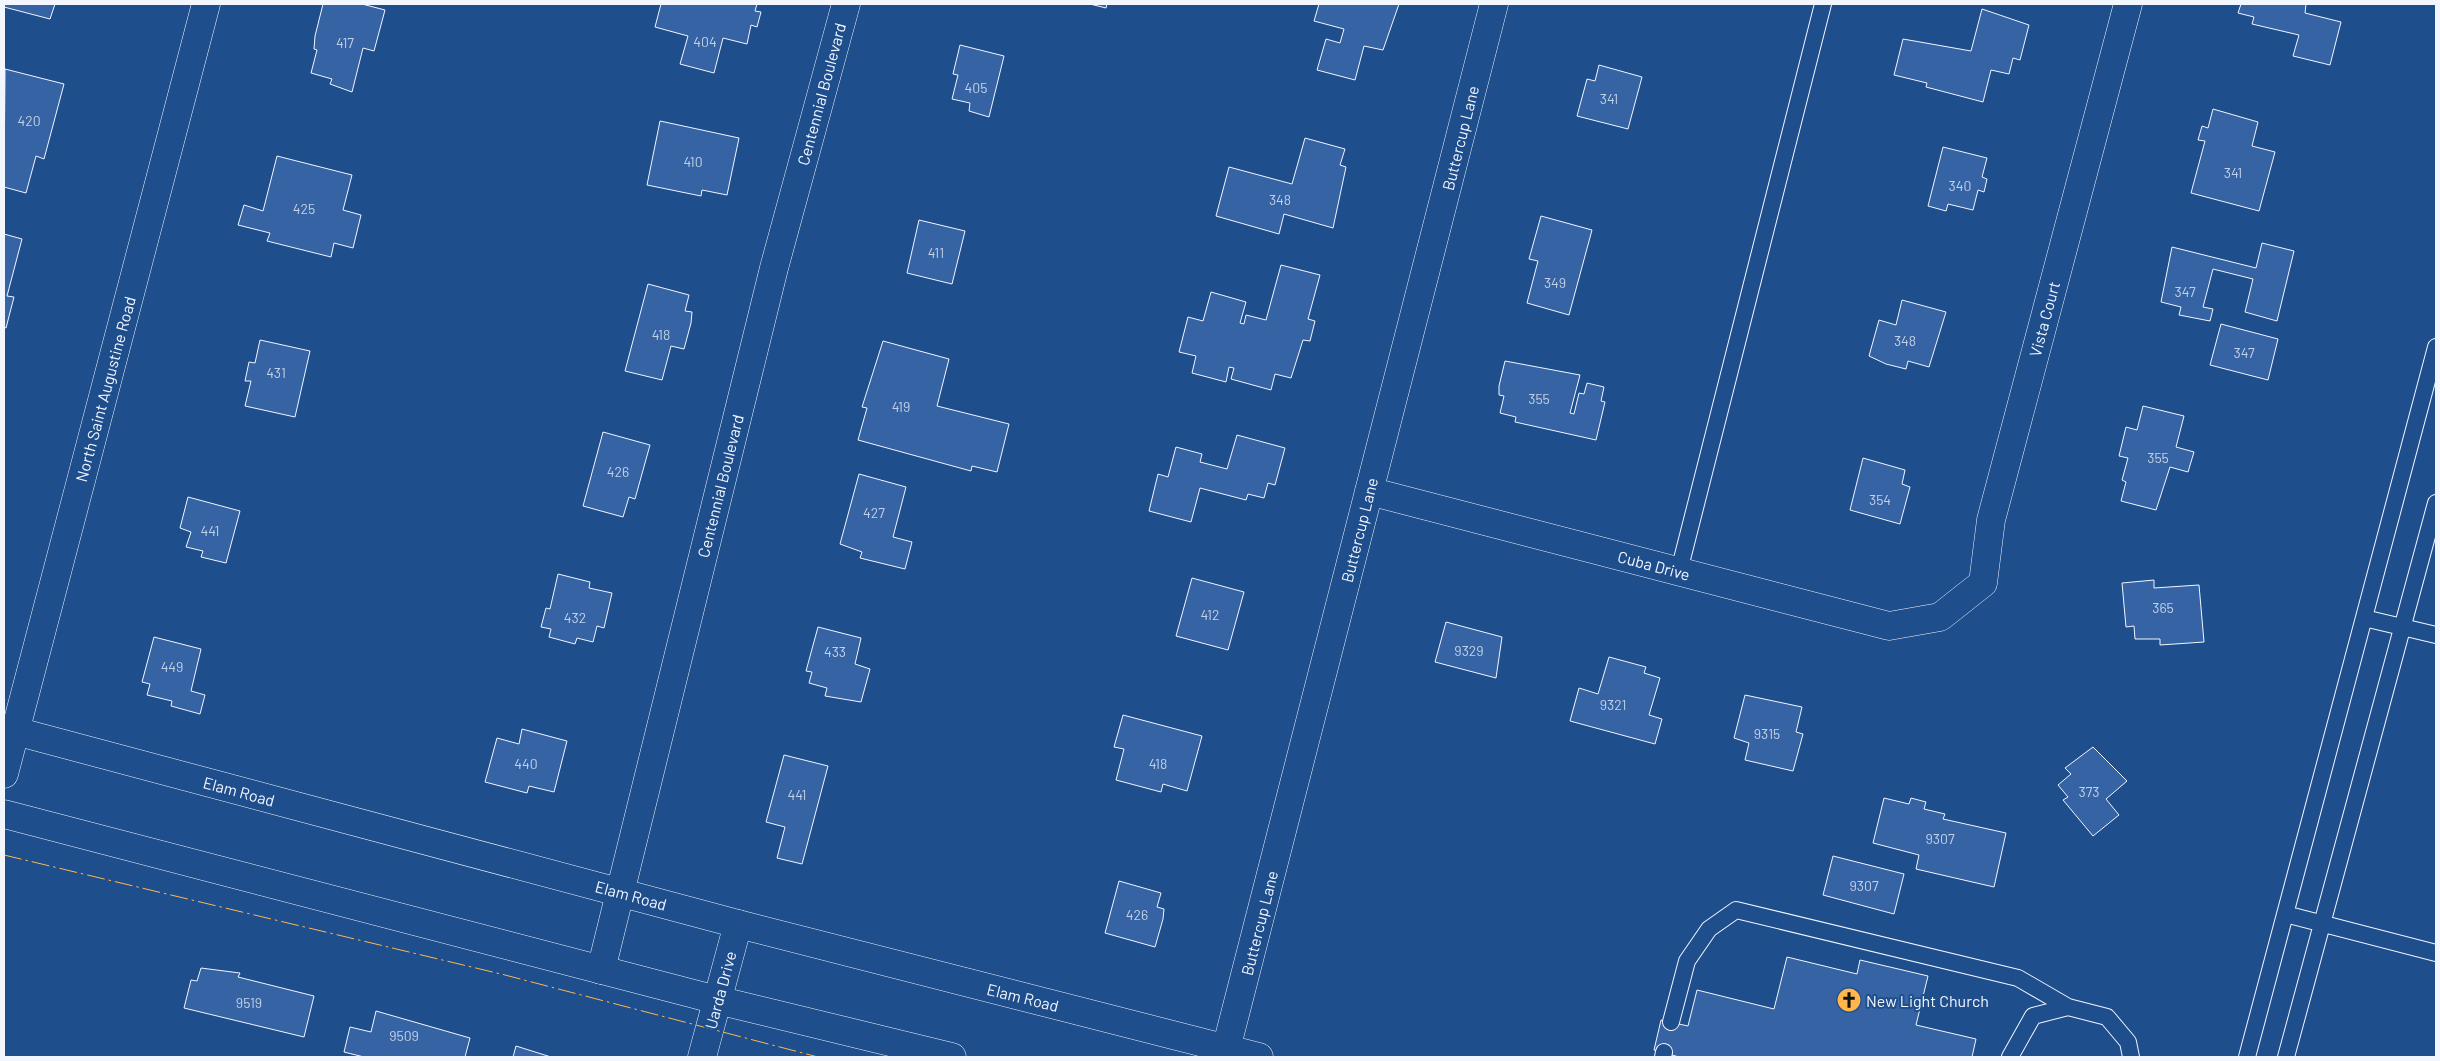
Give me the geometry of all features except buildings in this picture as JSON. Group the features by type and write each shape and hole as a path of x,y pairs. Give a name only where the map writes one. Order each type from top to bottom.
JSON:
{"street":[{"name":"North Saint Augustine Road","path":"4,774 9,729 206,4"},
{"name":"Centennial Boulevard","path":"601,970 774,268 846,4"},
{"name":"Buttercup Lane","path":"1225,1053 1494,4"},
{"name":"Vista Court","path":"1940,617 1983,583 1991,520 2128,4"},
{"name":"Cuba Drive","path":"1369,491 1889,626 1940,617"},
{"name":"Elam Road","path":"9,729 1225,1053 1259,1057"},
{"path":"4,814 717,1000 952,1057"},
{"name":"Uarda Drive","path":"702,1057 738,924"}],"lane":[{"path":"1679,571 1823,4"},
{"path":"2247,1057 2436,347"},
{"path":"2286,1057 2436,503"},
{"path":"2364,618 2436,635"},
{"path":"1671,1022 1687,961 1708,929 1736,910 2018,978 2068,1007 2107,1017 2128,1042 2131,1057"},
{"path":"2286,914 2435,949"},
{"path":"2010,1057 2033,1016 2068,1007"}],"power":[{"path":"4,855 505,975 818,1057"}],"place":[{"name":"New Light Church","path":"1849,1000"}]}
